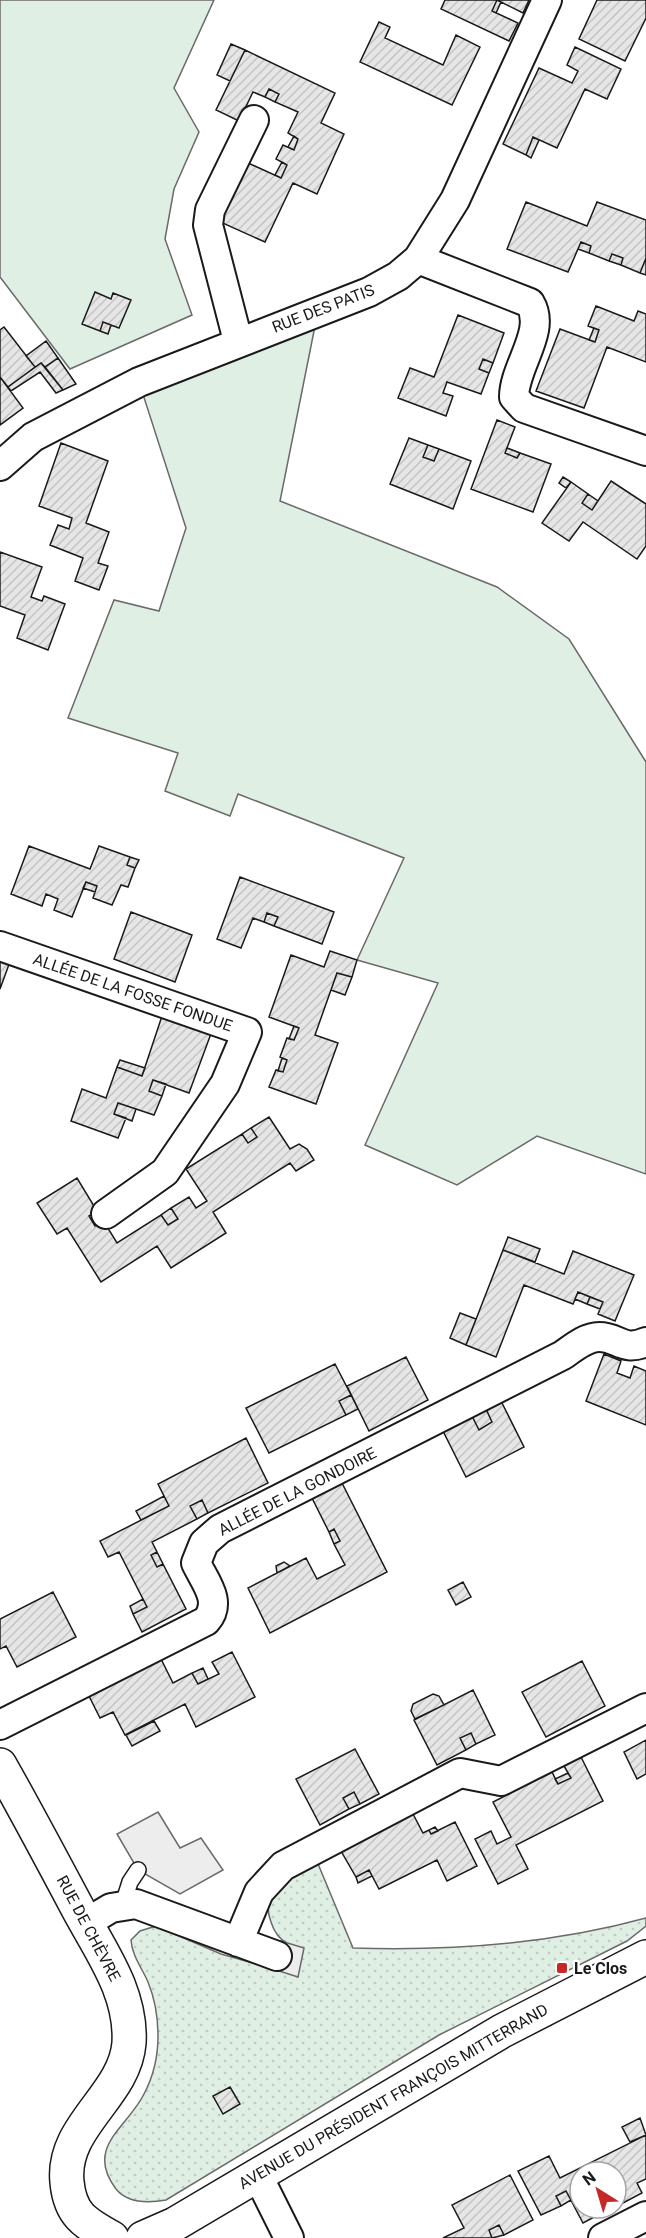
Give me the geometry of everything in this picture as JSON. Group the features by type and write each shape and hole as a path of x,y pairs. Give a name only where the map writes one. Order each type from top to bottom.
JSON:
{"street":[{"name":"RUE DES PATIS","path":"0,466 33,437 63,419 139,382 238,341 369,292 398,276 418,259 455,200 547,0"},
{"path":"238,341 208,225 210,210 254,120"},
{"path":"418,259 530,303 536,313 536,324 514,384 514,397 524,408 646,451"},
{"name":"ALLÉE DE LA FOSSE FONDUE","path":"0,946 247,1032 225,1084 165,1172 106,1215"},
{"name":"ALLÉE DE LA GONDOIRE","path":"0,1725 206,1621 213,1611 214,1600 196,1563 204,1543 219,1529 563,1355 588,1340 599,1337 633,1347 646,1342"},
{"path":"238,1942 259,1892 283,1866 460,1773 501,1781 646,1708"},
{"name":"RUE DE CHÈVRE","path":"0,1765 121,1990 129,2027 129,2046 123,2066 76,2138 66,2174 71,2206 93,2234"},
{"path":"86,1923 111,1908 123,1904 136,1904 277,1956"},
{"name":"AVENUE DU PRÉSIDENT FRANÇOIS MITTERRAND","path":"143,2238 175,2224 502,2031 646,1958"},
{"path":"257,2174 289,2238"},
{"path":"603,2238 646,2216"}],"lane":[{"path":"123,1904 130,1882 138,1870"}],"green space":[{"path":"0,0 214,0 174,88 199,132 174,189 165,239 192,315 70,369 0,277"},
{"path":"318,311 280,501 497,587 569,639 646,762 646,1174 537,1136 457,1185 365,1145 438,983 357,960 404,858 238,794 230,816 165,791 178,753 68,718 114,600 159,611 186,528 139,382"},
{"path":"316,1859 353,1948 464,1947 501,1944 574,1934 646,1918 646,1926 627,1941 439,2035 166,2200 146,2202 126,2197 116,2189 107,2174 105,2161 107,2149 112,2138 137,2106 147,2087 154,2066 158,2036 153,1995 135,1957 131,1940 140,1931 156,1926 221,1954 298,1976 288,1944 279,1937 272,1926 268,1910 269,1900 273,1891 287,1877"}],"shaded area":[{"path":"158,1812 180,1848 201,1838 223,1870 180,1894 138,1870 117,1834"},
{"path":"281,1941 304,1948 298,1977 273,1969"}],"building":[{"path":"445,0 497,0 492,11 518,23 509,41 441,9"},
{"path":"497,0 529,0 523,13"},
{"path":"497,0 501,2 496,13 492,11"},
{"path":"597,0 646,0 646,18 625,61 579,39"},
{"path":"379,22 390,27 385,38 443,65 456,35 480,47 452,105 360,62"},
{"path":"231,44 245,50 230,81 217,75"},
{"path":"575,47 621,69 607,99 585,89 557,148 533,137 526,155 503,144 539,68 572,83 578,71 567,65"},
{"path":"245,50 335,93 321,123 344,134 317,194 293,183 265,242 218,221 246,162 281,178 287,165 276,159 283,145 294,150 298,139 288,133 298,112 275,102 279,94 269,89 265,97 253,92 239,121 216,110"},
{"path":"269,89 279,94 275,102 265,97"},
{"path":"294,136 298,139 294,150 288,147"},
{"path":"533,137 539,140 531,158 526,155"},
{"path":"282,162 287,165 281,178 275,175"},
{"path":"526,202 587,226 597,202 646,220 646,258 640,273 621,265 623,258 612,254 609,261 589,253 591,246 581,242 568,272 507,249"},
{"path":"581,242 591,246 589,253 578,249"},
{"path":"612,254 623,258 621,265 609,261"},
{"path":"646,258 646,275 640,273"},
{"path":"95,292 111,299 113,293 131,300 119,328 103,322 100,331 82,324"},
{"path":"596,306 634,321 638,311 646,314 646,362 607,347 584,408 536,391 560,329 595,342 599,330 588,326"},
{"path":"458,315 504,333 493,363 483,359 479,369 489,373 481,394 447,382 443,393 453,396 446,416 398,398 410,368 434,377"},
{"path":"103,322 111,325 108,334 100,331"},
{"path":"4,327 35,367 8,387 0,377 0,330"},
{"path":"594,328 599,330 595,342 589,340"},
{"path":"46,341 58,358 45,367 41,363 35,367 26,356"},
{"path":"58,358 76,384 63,390 45,367"},
{"path":"483,359 493,363 489,373 479,369"},
{"path":"41,363 63,390 56,393 40,372 11,391 8,387"},
{"path":"0,377 23,408 0,425"},
{"path":"497,420 515,427 505,453 517,458 520,453 551,464 533,512 471,489"},
{"path":"409,438 428,445 423,457 434,461 439,449 471,461 453,509 390,484"},
{"path":"61,443 108,461 86,523 109,532 98,563 108,566 99,590 75,581 83,558 50,545 58,525 69,529 72,518 39,506"},
{"path":"428,445 439,449 434,461 423,457"},
{"path":"507,448 520,453 517,458 505,453"},
{"path":"563,477 571,482 566,488 559,483"},
{"path":"611,481 646,504 646,546 637,559 583,522 569,541 542,523 571,482 588,494 582,503 592,510"},
{"path":"588,494 598,501 592,510 582,503"},
{"path":"0,552 42,567 31,597 42,601 44,596 65,604 48,650 17,638 25,615 0,606"},
{"path":"29,846 90,869 99,846 130,857 127,865 135,868 128,887 121,885 112,905 93,898 97,886 86,882 72,917 54,910 58,899 46,894 42,906 11,894"},
{"path":"130,857 139,860 135,868 127,865"},
{"path":"240,877 334,912 322,944 274,926 278,917 267,913 264,922 253,918 241,948 217,939"},
{"path":"86,882 97,886 95,892 83,888"},
{"path":"131,912 192,935 175,982 114,959"},
{"path":"267,913 278,917 274,926 264,922"},
{"path":"330,951 357,960 352,977 337,973 315,1035 338,1043 316,1104 269,1087 276,1070 283,1072 287,1060 280,1057 287,1038 294,1040 299,1028 269,1017 291,955 324,967"},
{"path":"0,954 11,959 0,989"},
{"path":"337,973 352,977 345,995 331,990"},
{"path":"163,1013 212,1031 189,1093 153,1080 149,1091 162,1096 154,1115 118,1103 114,1114 126,1118 118,1138 71,1121 82,1089 106,1098 117,1067 142,1076"},
{"path":"294,1026 299,1028 294,1040 289,1039"},
{"path":"282,1058 287,1060 283,1072 278,1071"},
{"path":"120,1060 145,1068 142,1076 117,1067"},
{"path":"153,1080 166,1084 162,1096 149,1091"},
{"path":"118,1103 136,1109 132,1121 114,1114"},
{"path":"269,1117 290,1149 299,1144 307,1149 314,1160 296,1171 290,1163 213,1212 226,1233 171,1268 157,1246 101,1282 67,1228 57,1234 37,1203 77,1178 97,1211 89,1216 95,1226 103,1220 117,1243 161,1215 168,1225 178,1219 171,1208 189,1197 196,1208 207,1201 186,1169 242,1134 248,1143 257,1137 251,1128"},
{"path":"251,1128 257,1137 248,1143 242,1134"},
{"path":"171,1208 178,1219 168,1225 161,1215"},
{"path":"508,1237 540,1249 535,1262 503,1250"},
{"path":"503,1250 564,1274 573,1251 634,1275 615,1321 598,1314 603,1302 578,1292 573,1304 524,1285 496,1357 466,1345"},
{"path":"578,1292 590,1297 587,1304 575,1299"},
{"path":"590,1297 603,1302 600,1309 587,1304"},
{"path":"460,1313 476,1319 466,1345 450,1338"},
{"path":"604,1354 621,1361 617,1373 630,1378 634,1366 646,1371 646,1425 586,1401"},
{"path":"406,1357 428,1400 369,1431 347,1386"},
{"path":"335,1364 351,1395 339,1401 346,1415 269,1453 246,1408"},
{"path":"351,1395 358,1409 346,1415 339,1401"},
{"path":"501,1401 524,1447 466,1477 443,1431 472,1416 479,1430 492,1422 486,1409"},
{"path":"486,1409 492,1422 479,1430 472,1416"},
{"path":"246,1438 268,1483 208,1513 202,1500 190,1506 197,1519 152,1542 157,1552 151,1555 157,1567 163,1564 186,1609 142,1632 133,1614 147,1607 119,1552 108,1557 100,1541 169,1506 158,1484"},
{"path":"342,1483 387,1572 270,1633 248,1588 306,1558 317,1579 345,1565 334,1544 340,1541 334,1529 329,1532 312,1498"},
{"path":"164,1496 169,1506 141,1520 136,1511"},
{"path":"202,1500 208,1513 197,1519 190,1506"},
{"path":"334,1529 340,1541 334,1544 329,1532"},
{"path":"157,1552 163,1564 157,1567 151,1555"},
{"path":"284,1562 290,1566 277,1573 276,1566"},
{"path":"463,1582 471,1597 456,1605 448,1590"},
{"path":"53,1592 76,1637 17,1667 6,1646 0,1649 0,1619"},
{"path":"143,1599 147,1607 133,1614 130,1606"},
{"path":"232,1652 255,1697 196,1727 185,1704 125,1735 113,1712 100,1718 89,1696 161,1659 173,1683 192,1673 198,1684 219,1674 212,1662"},
{"path":"582,1661 605,1706 546,1737 522,1692"},
{"path":"203,1668 208,1679 198,1684 192,1673"},
{"path":"473,1690 495,1735 476,1744 471,1733 460,1738 466,1750 437,1765 414,1720"},
{"path":"433,1694 439,1696 444,1705 415,1719 411,1711 413,1704"},
{"path":"154,1721 160,1731 132,1746 126,1735"},
{"path":"471,1733 476,1744 466,1750 460,1738"},
{"path":"646,1740 646,1774 637,1779 624,1752"},
{"path":"355,1749 379,1794 360,1804 354,1792 343,1798 349,1809 320,1825 296,1779"},
{"path":"581,1757 603,1801 516,1845 528,1869 498,1884 475,1839 491,1831 497,1844 511,1837 493,1802 552,1772 558,1784 571,1778 564,1766"},
{"path":"568,1773 571,1778 558,1784 555,1779"},
{"path":"354,1792 360,1804 349,1809 343,1798"},
{"path":"413,1814 423,1833 429,1830 431,1834 455,1822 477,1866 447,1881 437,1860 379,1889 369,1870 356,1877 341,1851"},
{"path":"435,1827 438,1831 431,1834 429,1830"},
{"path":"369,1870 372,1876 358,1883 356,1877"},
{"path":"230,2087 240,2104 223,2114 213,2096"},
{"path":"640,2118 646,2135 630,2142 622,2127"},
{"path":"646,2135 646,2179 637,2183 642,2193 628,2200 628,2160 596,2160"},
{"path":"549,2156 560,2178 568,2174 568,2195 566,2191 556,2196 561,2206 541,2215 518,2171"},
{"path":"510,2175 533,2220 504,2235 499,2225 489,2230 492,2238 443,2238 464,2228 452,2205"},
{"path":"566,2191 568,2202 561,2206 556,2196"},
{"path":"499,2225 504,2235 492,2238 489,2230"}],"place":[{"name":"Le Clos","path":"562,1968"}]}
